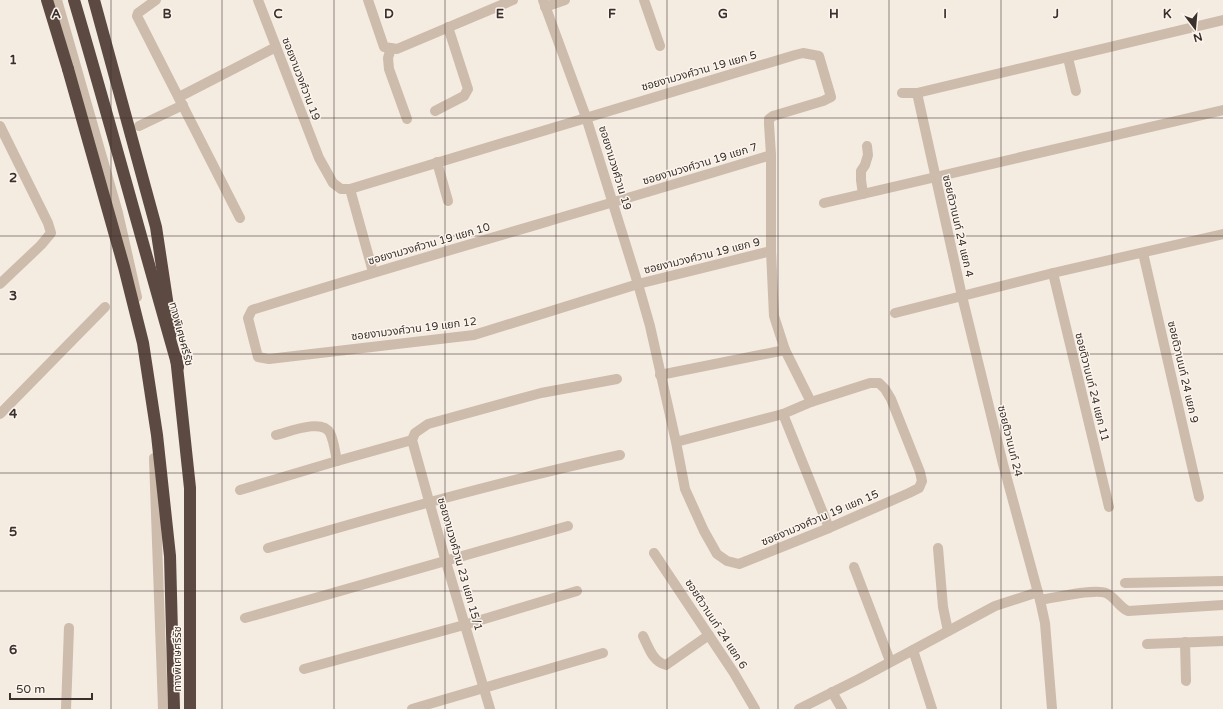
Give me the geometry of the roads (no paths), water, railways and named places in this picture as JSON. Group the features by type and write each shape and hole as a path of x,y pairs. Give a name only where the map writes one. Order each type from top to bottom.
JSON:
{"highway":[{"name":"ทางพิเศษศรีรัช","path":"47,0 104,194 143,343 157,435 170,556 174,709"},
{"name":"ทางพิเศษศรีรัช","path":"74,0 136,224 178,368 190,488 190,709"},
{"path":"94,0 156,227 178,368"}],"street":[{"path":"57,0 118,213 152,359 164,709"},
{"path":"156,0 138,13 137,16 240,218"},
{"name":"ซอยงามวงศ์วาน 19","path":"258,0 319,158 332,183 341,189 350,189 586,117 650,326 685,489 704,531 717,554 727,560 739,564"},
{"path":"368,0 384,47 397,49 513,0"},
{"path":"565,0 544,3 586,117"},
{"path":"644,0 660,46"},
{"path":"902,93 917,93 1223,20"},
{"path":"435,110 464,96 468,89 448,27"},
{"path":"139,126 276,47"},
{"path":"391,48 388,58 389,69 407,118"},
{"name":"ซอยงามวงศ์วาน 19 แยก 5","path":"586,117 795,55 803,53 819,56 831,96 823,101 773,116 769,119 771,155"},
{"path":"1068,58 1076,91"},
{"name":"ซอยติวานนท์ 24 แยก 4","path":"917,93 962,296"},
{"path":"824,203 1223,110"},
{"path":"0,126 51,232 41,246 0,284"},
{"path":"863,194 861,171 865,165 868,155 867,146"},
{"path":"676,442 783,414 811,402 784,350 774,316 771,251 771,155"},
{"name":"ซอยงามวงศ์วาน 19 แยก 7","path":"613,203 771,155"},
{"path":"438,162 448,201"},
{"path":"350,189 374,272"},
{"name":"ซอยงามวงศ์วาน 19 แยก 10","path":"252,310 374,272 613,203"},
{"path":"895,313 1223,234"},
{"name":"ซอยงามวงศ์วาน 19 แยก 9","path":"638,284 771,251"},
{"name":"ซอยติวานนท์ 24 แยก 9","path":"1143,253 1199,497"},
{"name":"ซอยติวานนท์ 24 แยก 11","path":"1053,274 1109,507"},
{"name":"ซอยงามวงศ์วาน 19 แยก 12","path":"252,310 248,318 258,356 269,358 474,335 638,284"},
{"name":"ซอยติวานนท์ 24","path":"962,296 1003,464 1045,623 1052,709"},
{"path":"0,414 105,307"},
{"path":"660,375 784,350"},
{"path":"240,490 337,460 412,440 414,433 428,424 541,393 617,379"},
{"name":"ซอยงามวงศ์วาน 19 แยก 15","path":"739,564 829,528 919,488 922,481 920,472 891,399 879,383 870,384 811,402"},
{"path":"783,414 829,528"},
{"path":"276,435 316,425 324,427 330,432 337,460"},
{"name":"ซอยงามวงศ์วาน 23 แยก 15/1","path":"412,440 464,625 490,709"},
{"path":"268,548 430,501 568,466 620,455"},
{"path":"245,618 446,562 568,526"},
{"path":"938,548 943,607 948,631"},
{"name":"ซอยติวานนท์ 24 แยก 6","path":"654,553 734,673 755,709"},
{"path":"854,567 890,662"},
{"path":"1125,583 1223,581"},
{"path":"304,669 464,625 577,590"},
{"path":"799,709 860,679 995,606 1039,596 1105,592 1112,597 1121,608 1128,611 1223,605"},
{"path":"66,709 69,628"},
{"path":"643,636 652,655 660,663 666,665 709,635"},
{"path":"1147,644 1223,641"},
{"path":"1185,642 1186,681"},
{"path":"914,650 932,709"},
{"path":"412,709 603,653"},
{"path":"832,692 842,709"}]}
